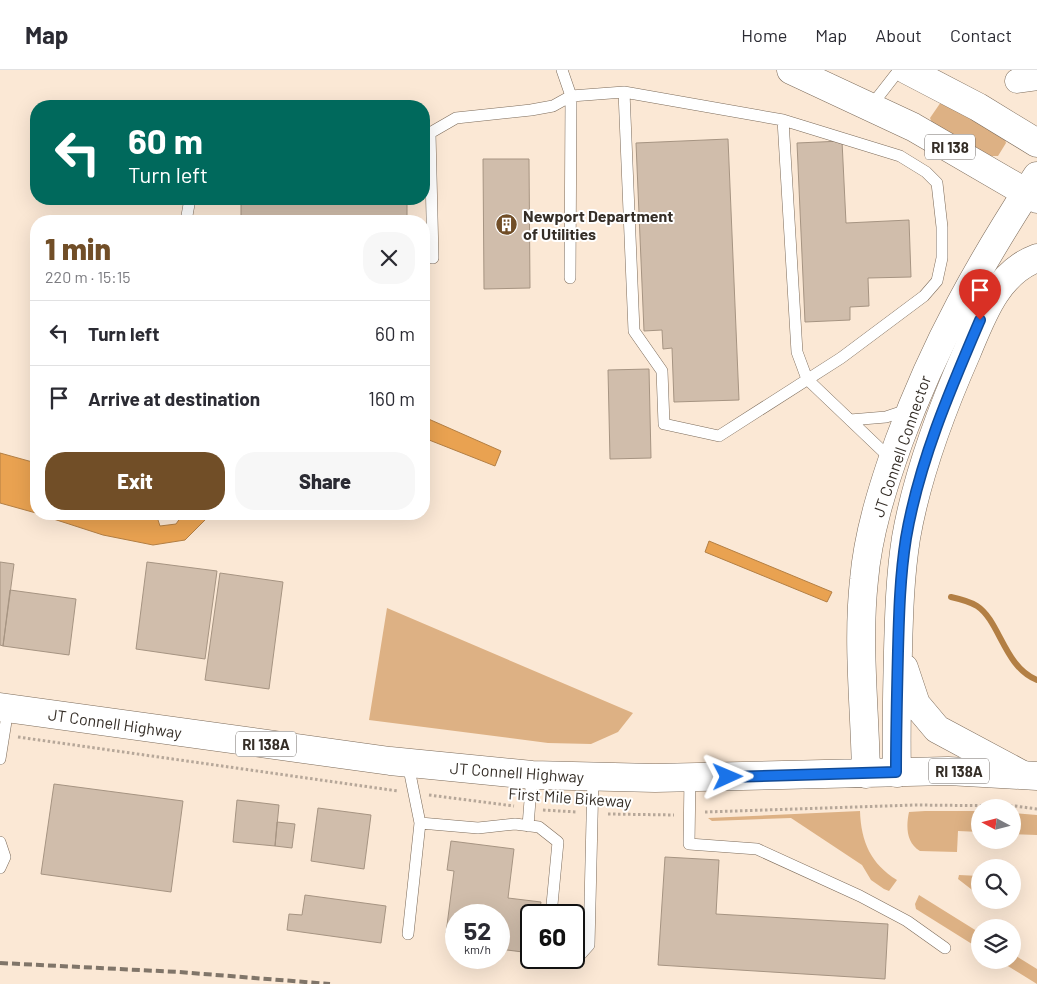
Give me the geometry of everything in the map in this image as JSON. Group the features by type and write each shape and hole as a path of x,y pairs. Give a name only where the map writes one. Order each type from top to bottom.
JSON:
{"main road":[{"name":"RI 138","path":"791,70 871,106 1034,189"},
{"path":"907,70 978,107 1037,143"},
{"name":"JT Connell Connector","path":"866,774 861,639 862,596 874,522 892,460 934,354 962,298 1034,189"},
{"path":"896,772 900,581 905,543 920,477 931,442 961,365 991,300 1010,275 1024,263 1037,258"},
{"path":"898,649 916,704 931,724 946,735 1029,775"},
{"name":"JT Connell Highway","path":"4,708 408,763 532,775 593,778 948,771 1029,775"}],"lane":[{"path":"562,70 571,96 570,278"},
{"path":"871,106 899,70"},
{"path":"430,132 456,118 553,106 571,96 624,92 783,120 900,156 926,172 937,183 942,227 942,258 937,281 924,296 841,358 719,436 664,424 662,371 634,331 624,92"},
{"path":"783,120 797,352 807,379 879,450 892,460"},
{"path":"430,196 433,258 430,258"},
{"path":"850,420 886,417 911,409"},
{"path":"0,759 5,735 4,708"},
{"path":"408,763 420,823 408,934"},
{"path":"528,826 532,775"},
{"path":"690,777 689,844 757,849 860,896 907,921 945,948"},
{"path":"585,949 588,945 593,778"},
{"path":"420,823 478,828 515,824 538,827 558,842 552,904"},
{"path":"0,842 5,857 0,868"}],"path":[{"name":"First Mile Bikeway","path":"5,735 530,808 662,816"},
{"path":"715,811 925,805 1005,806 1037,809"}],"shaded area":[{"path":"941,102 1004,136 1006,143 998,156 991,156 932,123 930,118"},
{"path":"430,420 501,451 495,466 430,440"},
{"path":"0,453 30,461 30,511 0,503"},
{"path":"57,520 158,520 160,526 176,524 179,520 205,520 185,540 153,545 103,535"},
{"path":"709,541 832,592 827,602 705,552"},
{"path":"387,608 633,713 618,732 591,744 548,743 369,720"},
{"path":"860,811 865,842 869,851 880,867 897,880 889,891 871,880 862,865 791,818 712,821 708,818"},
{"path":"971,811 971,832 958,831 957,852 920,851 915,848 908,834 909,812"},
{"path":"1021,814 1037,815 1037,835 1021,834"},
{"path":"959,875 971,876 971,889 958,879"},
{"path":"919,895 971,927 971,943 916,909 915,904"},
{"path":"1021,959 1037,969 1037,984 1013,969 1021,969"}],"building":[{"path":"728,139 739,400 674,402 672,348 663,349 662,330 644,331 636,143"},
{"path":"842,141 846,223 909,220 911,277 868,278 869,306 850,307 850,320 805,322 797,143"},
{"name":"Newport Department of Utilities","path":"483,159 529,159 530,288 484,289"},
{"path":"241,205 407,205 407,215 241,215"},
{"path":"649,369 651,458 610,459 608,370"},
{"path":"0,562 14,564 3,646 0,645"},
{"path":"147,562 217,571 205,659 136,649"},
{"path":"220,573 283,582 269,689 205,680"},
{"path":"10,590 76,599 69,655 3,646"},
{"path":"54,784 183,801 171,892 41,874"},
{"path":"237,800 279,805 275,846 233,842"},
{"path":"318,808 371,815 364,869 311,861"},
{"path":"277,822 295,824 292,848 275,846"},
{"path":"451,841 514,849 508,898 541,902 541,904 520,904 520,952 510,950 510,904 450,904 454,871 447,870"},
{"path":"665,857 719,860 716,914 888,924 885,979 658,965"},
{"path":"305,895 386,906 381,943 287,930 289,914 302,915"}],"waterway":[{"path":"951,597 971,603 985,613 1017,665 1026,674 1037,680"}],"railway":[{"path":"0,963 179,972 330,984"}],"place":[{"name":"Newport Department of Utilities","path":"507,224"}],"route":[{"path":"728,777 896,772 899,604 906,536 920,477 931,442 980,320"}]}
